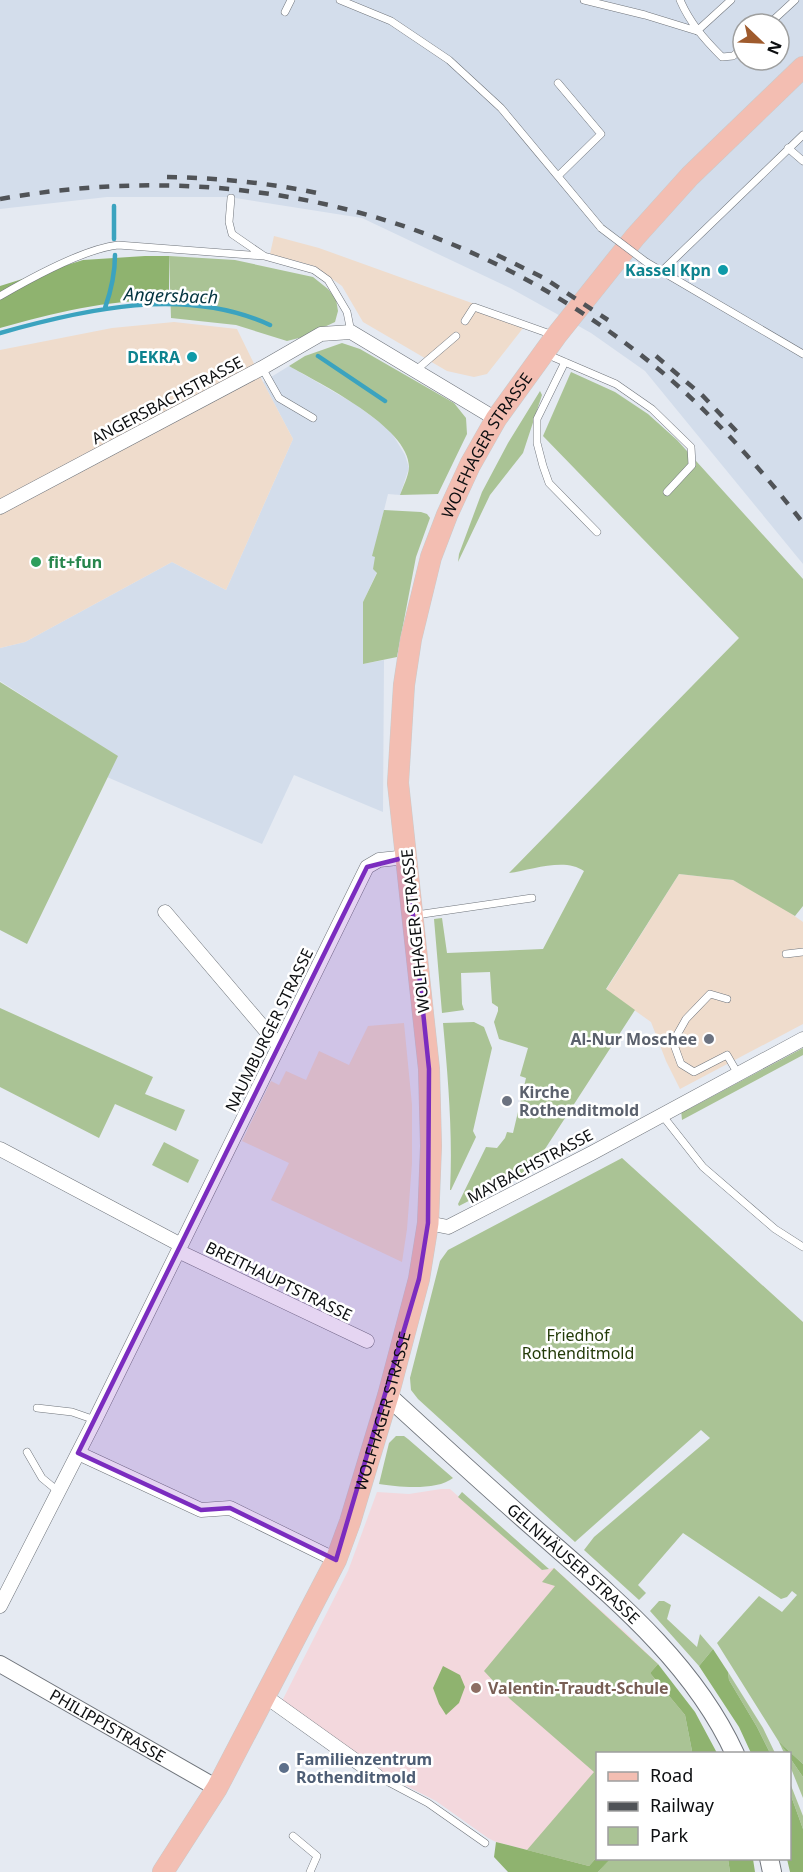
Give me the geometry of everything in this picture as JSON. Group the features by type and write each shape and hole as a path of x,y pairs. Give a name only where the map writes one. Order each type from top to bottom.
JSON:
{"main road":[{"name":"WOLFHAGER STRASSE","path":"164,1872 217,1788 336,1560 350,1522 388,1396 419,1279 428,1223 431,1146 429,1069 399,783 404,685 411,639 431,557 470,465 496,419 550,344 635,237 676,191 803,67"},
{"name":"GELNHÄUSER STRASSE","path":"388,1396 635,1618 668,1653 696,1688 726,1734 734,1752"}],"street":[{"name":"ANGERSBACHSTRASSE","path":"0,507 262,368 321,334 351,332"},
{"path":"351,332 496,419"},
{"name":"NAUMBURGER STRASSE","path":"0,1606 95,1420 367,867 379,860 407,857"},
{"path":"165,912 279,1046"},
{"name":"MAYBACHSTRASSE","path":"428,1223 448,1227 803,1038"},
{"path":"0,1149 179,1248"},
{"name":"BREITHAUPTSTRASSE","path":"179,1248 367,1341"},
{"path":"78,1454 201,1510 230,1508 336,1560"},
{"name":"PHILIPPISTRASSE","path":"0,1664 217,1788"},
{"path":"265,1696 377,1776"}],"lane":[{"path":"285,12 291,0"},
{"path":"340,0 391,21 449,60 501,108 601,228 646,262 803,354"},
{"path":"584,0 642,14 697,31"},
{"path":"680,0 697,31 722,57 731,56"},
{"path":"697,31 731,0"},
{"path":"782,12 795,0"},
{"path":"558,83 601,134 558,176"},
{"path":"662,271 803,135"},
{"path":"788,148 803,161"},
{"path":"231,198 232,234 264,256"},
{"path":"0,296 31,278 104,247 118,245 264,256 314,270 328,280 347,312 351,332"},
{"path":"465,321 474,307 550,344 565,362 616,384 652,409 692,447 692,465 667,492"},
{"path":"415,371 456,336"},
{"path":"565,362 537,418 537,443 549,483 597,532"},
{"path":"262,368 279,398 313,418"},
{"path":"413,915 532,898"},
{"path":"786,954 803,952"},
{"path":"728,999 710,994 686,1019 673,1042 681,1064 694,1072 727,1055 738,1074"},
{"path":"662,1115 703,1167 775,1229 803,1247"},
{"path":"37,1408 72,1412 95,1420"},
{"path":"27,1452 42,1478 59,1492"},
{"path":"377,1776 428,1803 484,1843"},
{"path":"294,1836 318,1856 310,1872"}],"highlighted area":[{"path":"407,857 429,1069 428,1223 419,1279 336,1560 230,1508 201,1510 78,1453 367,867"}],"shaded area":[{"path":"0,0 803,0 803,564 645,371 591,333 512,289 362,218 229,197 107,197 0,209"},
{"path":"274,236 319,248 527,323 487,374 474,377 447,371 363,322 342,286 314,266 270,254"},
{"path":"174,322 237,329 293,439 226,590 172,562 25,642 0,648 0,350 112,328"},
{"path":"289,366 355,404 390,430 405,455 409,468 400,495 388,494 373,555 376,556 377,572 363,602 363,664 384,660 383,812 294,775 262,844 107,777 117,756 0,681 0,648 25,642 172,562 226,590 293,439 263,382"},
{"path":"679,874 733,880 782,907 803,922 803,1024 680,1089 651,1022 606,990"},
{"path":"404,1023 412,1105 412,1163 402,1262 271,1200 289,1163 242,1141 271,1081 279,1085 286,1071 306,1080 319,1051 349,1065 368,1026"},
{"name":"Valentin-Traudt-Schule","path":"450,1489 542,1570 554,1568 658,1664 650,1673 685,1715 690,1752 596,1752 596,1858 589,1866 488,1838 436,1801 385,1775 281,1703 348,1571 377,1492 409,1494"}],"green space":[{"path":"169,256 235,260 313,277 336,299 338,311 335,322 303,337 287,341 236,325 171,318"},
{"path":"169,256 169,300 105,304 0,328 0,286 83,260"},
{"path":"342,343 360,349 454,403 466,418 467,434 438,494 400,495 409,468 406,453 395,438 361,408 289,366 305,356"},
{"path":"571,372 615,392 648,414 677,440 803,579 803,906 795,916 733,880 679,874 606,989 635,1010 545,1149 550,1159 459,1206 486,1147 497,1148 507,1132 513,1133 526,1078 520,1076 528,1048 499,1039 494,1022 498,1007 492,1003 490,972 461,973 464,1010 442,1013 434,919 442,918 447,953 543,949 584,871 576,867 558,865 509,873 739,638 543,436"},
{"path":"540,391 542,395 523,453 490,495 458,562 482,492 508,443"},
{"path":"384,510 421,512 430,518 416,557 397,657 363,664 363,602 377,573 373,569 375,557 372,556"},
{"path":"0,682 118,756 27,944 0,930"},
{"path":"0,1008 153,1077 145,1094 185,1110 176,1131 115,1104 99,1138 0,1087"},
{"path":"474,1022 484,1027 492,1048 473,1131 476,1137 450,1190 450,1127 443,1023"},
{"path":"803,1048 803,1055 682,1120 681,1110 689,1109"},
{"path":"164,1142 199,1160 188,1183 152,1165"},
{"name":"Friedhof Rothenditmold","path":"622,1158 803,1322 803,1764 781,1744 786,1752 784,1752 717,1643 759,1596 782,1612 797,1595 792,1591 787,1597 781,1599 683,1533 638,1585 646,1593 639,1600 584,1550 594,1537 710,1438 701,1430 575,1542 418,1399 411,1390 410,1378 440,1261 448,1250"},
{"path":"396,1436 404,1436 453,1478 428,1486 407,1487 379,1484 389,1443"},
{"path":"462,1492 549,1569 542,1570 458,1497"},
{"path":"554,1568 658,1664 650,1673 685,1715 692,1751 596,1752 596,1858 589,1866 527,1850 594,1772 510,1699 484,1671 555,1586 542,1582"},
{"path":"659,1601 671,1605 667,1619 697,1647 700,1634 713,1649 699,1666 650,1611"},
{"path":"713,1649 728,1672 729,1680 770,1752 751,1752 739,1727 699,1666"},
{"path":"658,1664 695,1712 716,1752 691,1752 685,1715 650,1673"},
{"path":"443,1666 460,1675 465,1687 459,1703 446,1715 433,1688"},
{"path":"728,1672 763,1728 775,1752 770,1752 729,1680"},
{"path":"791,1753 803,1764 803,1777 791,1759"},
{"path":"791,1759 803,1777 803,1798 791,1768"},
{"path":"791,1786 803,1816 803,1829 791,1796"},
{"path":"791,1796 803,1829 803,1872 790,1872 787,1860 791,1860"},
{"path":"496,1842 589,1866 596,1858 596,1860 609,1860 598,1872 508,1872 494,1857"},
{"path":"608,1860 728,1860 730,1872 598,1872"},
{"path":"728,1860 753,1860 755,1872 730,1872"}],"waterway":[{"path":"114,206 114,239"},
{"path":"105,308 112,282 115,255"},
{"name":"Angersbach","path":"0,333 66,316 135,305 204,306 237,313 270,325"},
{"name":"Angersbach","path":"318,356 385,401"}],"railway":[{"path":"167,177 245,182 322,194"},
{"path":"0,199 88,188 175,186 260,193 344,209 425,234 504,268 579,311 651,363 732,438 803,523"},
{"path":"497,255 544,278 608,320"},
{"path":"656,356 703,396 743,438"}],"place":[{"name":"Kassel Kpn","path":"723,270"},
{"name":"DEKRA","path":"192,357"},
{"name":"fit+fun","path":"36,562"},
{"name":"Al-Nur Moschee","path":"709,1039"},
{"name":"Kirche Rothenditmold","path":"507,1101"},
{"name":"Valentin-Traudt-Schule","path":"476,1688"},
{"name":"Familienzentrum Rothenditmold","path":"284,1768"}]}
